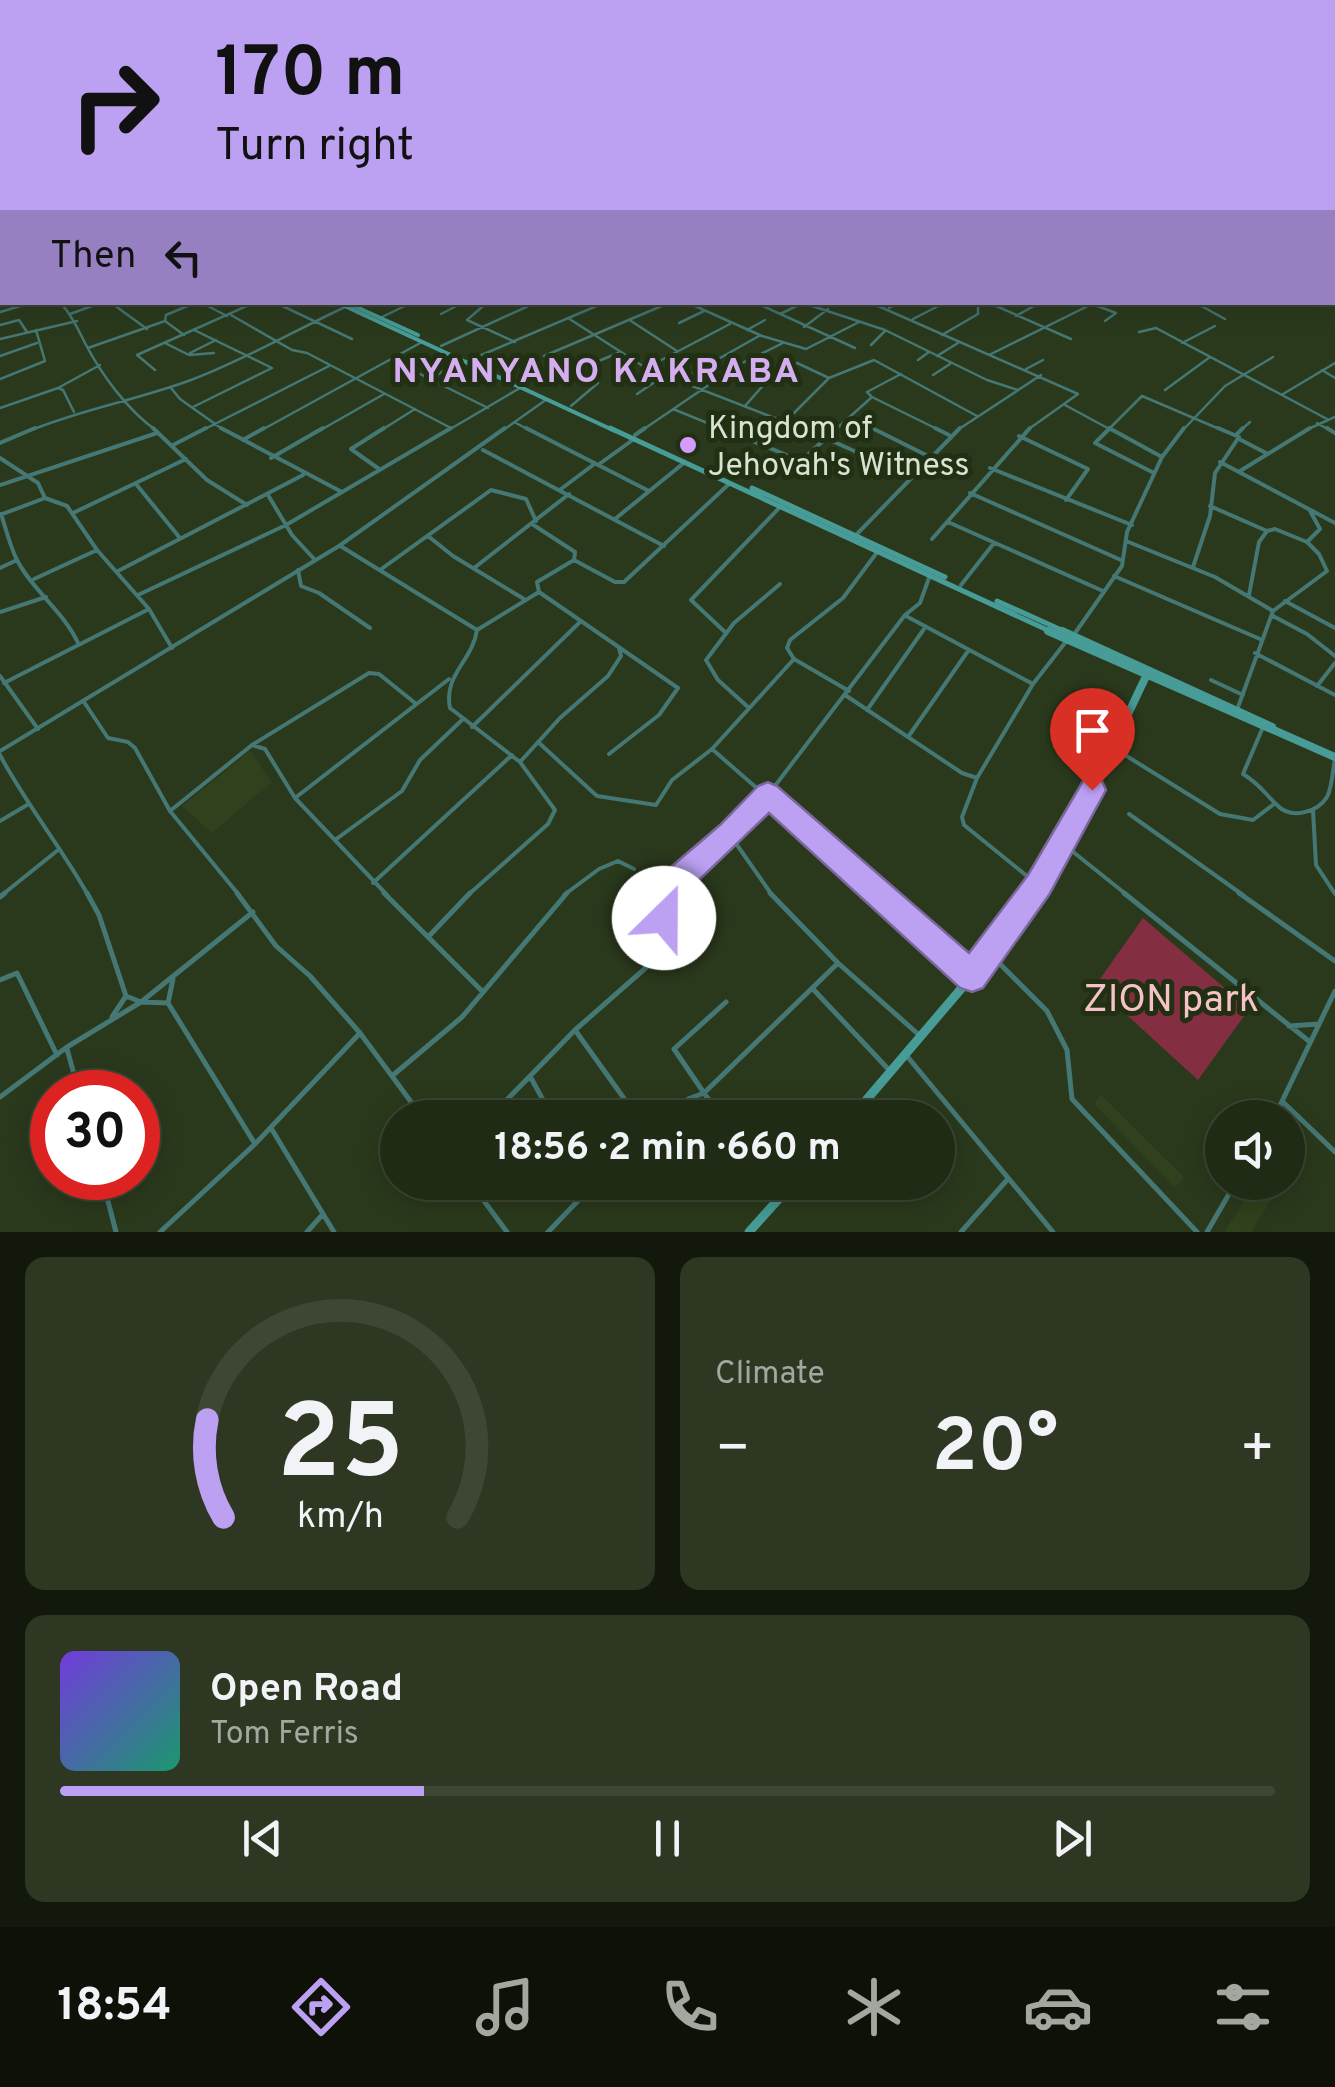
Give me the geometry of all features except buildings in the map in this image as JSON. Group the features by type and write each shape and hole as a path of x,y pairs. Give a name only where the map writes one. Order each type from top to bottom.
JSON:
{"street":[{"path":"62,305 124,402 208,480 247,505"},
{"path":"70,314 95,305"},
{"path":"114,305 147,329"},
{"path":"165,322 166,315 191,305"},
{"path":"205,305 450,427"},
{"path":"155,370 137,356 250,305"},
{"path":"280,305 352,339"},
{"path":"346,305 1284,734"},
{"path":"0,443 74,412 171,388 246,356 346,305 1070,638"},
{"path":"380,318 407,305"},
{"path":"441,314 459,305"},
{"path":"441,346 530,305"},
{"path":"430,380 595,305"},
{"path":"571,406 598,384 544,356 664,305"},
{"path":"692,305 760,336 806,349 858,322"},
{"path":"760,305 855,348"},
{"path":"778,315 797,305"},
{"path":"810,305 885,330 1018,390"},
{"path":"879,305 1078,394 1019,436 932,539"},
{"path":"889,308 894,305"},
{"path":"912,319 940,305"},
{"path":"942,335 978,314 978,305"},
{"path":"993,305 1072,339"},
{"path":"1016,316 1036,305"},
{"path":"989,356 1090,305"},
{"path":"1098,305 1116,314 1104,322"},
{"path":"1198,305 1225,319"},
{"path":"482,308 466,319 515,342"},
{"path":"803,327 828,309"},
{"path":"679,324 704,311"},
{"path":"568,318 646,368 786,421 910,476"},
{"path":"0,325 19,320 27,332"},
{"path":"747,330 765,320"},
{"path":"0,340 76,321"},
{"path":"630,321 678,351"},
{"path":"88,348 165,322"},
{"path":"165,322 184,334"},
{"path":"646,368 730,323"},
{"path":"1182,343 1215,326"},
{"path":"1139,332 1154,327 1327,419"},
{"path":"0,379 45,361 36,330"},
{"path":"190,408 272,369 194,330"},
{"path":"871,345 885,330"},
{"path":"681,380 760,336"},
{"path":"190,353 216,340"},
{"path":"0,356 37,342"},
{"path":"244,440 422,342"},
{"path":"166,343 175,351 202,357 214,353"},
{"path":"561,489 746,360 784,343"},
{"path":"937,356 958,343"},
{"path":"918,360 929,352"},
{"path":"577,370 618,353"},
{"path":"1165,390 1210,357"},
{"path":"1039,885 964,825 962,816 978,778 1033,684 1114,576 1162,458 1194,416 1218,397 1225,386 1272,358"},
{"path":"391,360 488,408"},
{"path":"786,421 829,378 874,360 976,416"},
{"path":"1026,369 1043,360"},
{"path":"745,406 767,380 797,362 829,378"},
{"path":"933,375 952,363"},
{"path":"1284,394 1335,364"},
{"path":"0,408 58,388 100,365"},
{"path":"172,446 329,366"},
{"path":"1321,370 1335,378"},
{"path":"901,374 868,391 872,397 950,435"},
{"path":"636,394 664,375"},
{"path":"853,537 950,435 1042,376"},
{"path":"58,388 64,390 74,412"},
{"path":"171,388 190,408 271,458 341,491"},
{"path":"138,595 286,525 520,388"},
{"path":"271,458 385,393"},
{"path":"1154,473 1096,444 1123,412 1145,396 1267,453"},
{"path":"673,409 801,460 872,397"},
{"path":"168,1003 141,1002 126,996 99,915 59,849 26,805 0,753 340,546 547,399"},
{"path":"1065,404 1162,458"},
{"path":"379,470 351,449 414,409"},
{"path":"850,417 928,456"},
{"path":"1240,471 1317,423 1335,417"},
{"path":"514,422 649,491"},
{"path":"1193,567 1220,462 1250,422"},
{"path":"1317,423 1335,433"},
{"path":"0,486 158,432"},
{"path":"1019,436 1088,469 1066,500"},
{"path":"480,450 548,478 569,494 664,546"},
{"path":"0,458 38,483 45,498"},
{"path":"72,513 186,460"},
{"path":"614,519 685,462"},
{"path":"1220,462 1335,523"},
{"path":"990,468 1132,525"},
{"path":"118,571 302,475"},
{"path":"574,560 620,583 730,483"},
{"path":"136,484 180,538"},
{"path":"380,570 494,489 526,499 534,523 573,548 574,560"},
{"path":"474,568 569,494"},
{"path":"970,494 1123,560"},
{"path":"267,495 315,560"},
{"path":"78,644 69,623 18,560 0,515 45,498 59,501 149,609 172,648"},
{"path":"726,633 691,600 781,506"},
{"path":"1210,506 1268,531 1308,542 1320,554 1327,572 1273,613 1260,639 1237,710"},
{"path":"1308,542 1320,529 1309,509"},
{"path":"948,522 1103,591"},
{"path":"1249,596 1260,542 1268,531"},
{"path":"427,535 524,600"},
{"path":"1126,542 1193,567 1273,613 1335,660 1318,686"},
{"path":"961,585 994,543"},
{"path":"340,546 477,630"},
{"path":"34,579 98,550"},
{"path":"878,551 843,598 790,640 788,648 794,659 867,710 962,774 978,778"},
{"path":"0,568 18,560"},
{"path":"574,560 537,582 540,592 672,682 677,695 633,735 628,745 610,754"},
{"path":"298,570 301,586 319,593 370,628"},
{"path":"508,1100 575,1030 657,958 665,932 660,897 768,794 905,615 920,603 930,575"},
{"path":"1114,576 1260,639"},
{"path":"749,708 707,667 706,660 726,633 780,584"},
{"path":"296,798 449,679 475,644 477,630 540,592"},
{"path":"0,612 46,597"},
{"path":"1286,601 1335,628"},
{"path":"3,686 149,609"},
{"path":"905,615 924,629 1033,684"},
{"path":"472,728 580,622"},
{"path":"867,710 924,629"},
{"path":"619,647 621,656"},
{"path":"908,736 968,652"},
{"path":"1255,653 1335,695"},
{"path":"520,762 608,676 621,656 630,654"},
{"path":"538,742 597,796 610,793 650,806 660,801 672,780 712,748 794,659"},
{"path":"170,811 252,745 374,672 416,703"},
{"path":"1148,673 1335,757 1327,797 1314,810 1289,813 1274,804 1264,787 1243,774 1262,727"},
{"path":"866,1100 972,976 1039,885 1148,673"},
{"path":"0,676 3,686 38,729"},
{"path":"429,936 488,874 553,817 553,804 520,762 462,720 446,699 449,679"},
{"path":"1211,680 1242,696"},
{"path":"84,702 108,738 128,742 135,748 170,811 276,946 310,976 360,1033 410,1100"},
{"path":"335,840 402,791 420,760 462,720"},
{"path":"252,745 265,749 296,798 483,992"},
{"path":"1112,747 1230,818 1254,820 1274,804"},
{"path":"712,748 972,976"},
{"path":"374,883 512,755"},
{"path":"0,821 26,805"},
{"path":"1314,810 1312,863 1320,881 1335,894"},
{"path":"1129,814 1335,961"},
{"path":"730,834 775,899 838,964 920,1036"},
{"path":"1062,844 1310,1042"},
{"path":"0,897 59,849"},
{"path":"392,1076 420,1056 483,992 565,893 589,872 618,861 634,869"},
{"path":"0,1096 141,1002 253,912"},
{"path":"988,952 1047,1011 1066,1050 1072,1099 1197,1232"},
{"path":"687,1100 704,1092 838,964"},
{"path":"0,980 17,973 57,1055"},
{"path":"173,978 168,1003 255,1144"},
{"path":"812,988 890,1072"},
{"path":"1283,1100 1335,992"},
{"path":"109,1022 126,996"},
{"path":"710,1100 674,1049 726,1002"},
{"path":"1289,1026 1319,1024"},
{"path":"575,1030 625,1100"},
{"path":"160,1232 255,1144 360,1033"},
{"path":"67,1048 73,1070"},
{"path":"905,1054 1053,1232"},
{"path":"531,1078 543,1100"},
{"path":"1305,1124 1335,1152"},
{"path":"271,1128 334,1232"},
{"path":"961,1232 1007,1180"},
{"path":"108,1200 116,1232"},
{"path":"483,1200 507,1232"},
{"path":"548,1232 577,1200"},
{"path":"749,1232 778,1200"},
{"path":"1207,1232 1226,1200"},
{"path":"306,1232 323,1214"}],"shaded area":[{"path":"250,751 272,782 212,833 182,806"},
{"path":"1101,1095 1184,1177 1175,1188 1094,1104"},
{"path":"1245,1200 1271,1200 1251,1232 1224,1232"}],"green space":[{"name":"ZION park","path":"1143,918 1249,1009 1198,1080 1095,986"}],"place":[{"name":"Kingdom of Jehovah's Witness","path":"688,445"}],"district":[{"name":"NYANYANO KAKRABA","path":"597,370"}],"route":[{"path":"664,918 660,897 768,794 972,976 1039,885 1092,790"}]}
